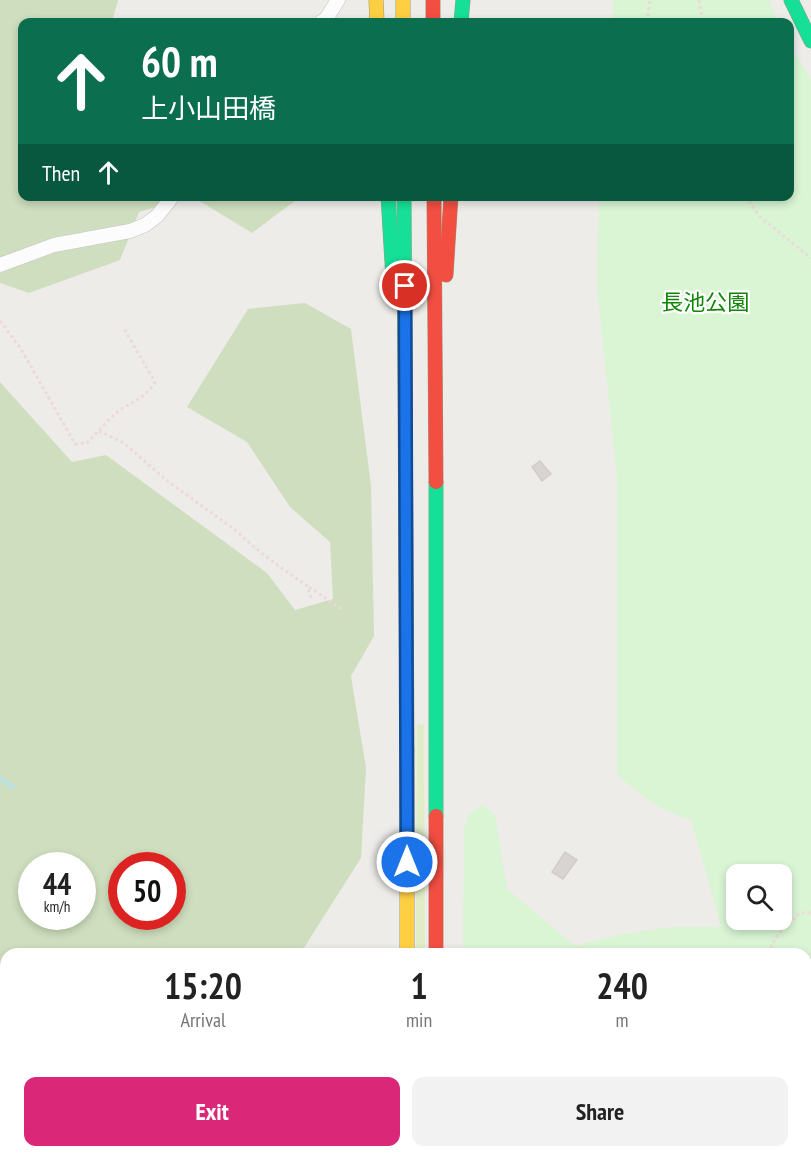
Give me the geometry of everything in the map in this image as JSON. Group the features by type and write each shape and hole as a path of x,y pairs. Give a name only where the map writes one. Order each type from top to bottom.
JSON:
{"main road":[{"path":"376,0 377,18"},
{"path":"403,0 403,18"},
{"path":"433,0 433,18"},
{"path":"461,18 463,0"},
{"path":"791,0 811,41"},
{"path":"388,201 407,509"},
{"path":"404,201 407,948"},
{"path":"434,201 436,948"},
{"path":"436,441 451,201"}],"street":[{"path":"327,18 338,0"},
{"path":"0,264 54,245 130,231 145,225 157,216 170,201"}],"path":[{"path":"648,18 650,0"},
{"path":"699,0 703,18"},
{"path":"749,201 759,216 811,258"},
{"path":"0,321 21,350 75,444 87,443 114,415 141,399 155,382 123,327"},
{"path":"99,431 124,443 166,480 234,529 269,560 343,610"},
{"path":"308,586 312,601"},
{"path":"770,948 772,941 784,927 800,914 811,913"}],"green space":[{"path":"0,0 118,0 113,18 18,18 18,201 176,201 139,212 120,260 29,293 0,283"},
{"path":"613,0 769,0 776,18 613,18"},
{"name":"長池公園","path":"794,51 811,80 811,948 463,948 464,828 470,813 483,805 495,815 507,889 575,946 622,934 672,927 721,927 691,819 660,807 617,775 617,476 597,288 599,201 794,201"},
{"path":"200,201 295,201 252,233"},
{"path":"305,303 351,329 371,486 374,636 351,676 366,768 361,858 304,948 0,948 0,382 72,462 106,455 267,573 295,610 333,599 330,542 290,507 247,442 187,407 248,309"},
{"path":"417,724 424,725 425,948 416,948"}],"building":[{"path":"540,461 551,474 542,481 532,467"},
{"path":"565,852 577,860 563,879 552,872"}],"waterway":[{"path":"0,778 13,787"}],"traffic: fast":[{"path":"461,18 463,0"},
{"path":"791,0 811,41"},
{"path":"388,201 393,279"},
{"path":"404,201 407,750"},
{"path":"436,482 436,816"}],"traffic: slow":[{"path":"376,0 377,18"},
{"path":"403,0 403,18"},
{"path":"407,750 407,948"}],"traffic: jam":[{"path":"433,0 433,18"},
{"path":"434,201 436,482"},
{"path":"446,275 451,201"},
{"path":"436,816 436,948"}],"route":[{"path":"405,286 407,862"}]}
